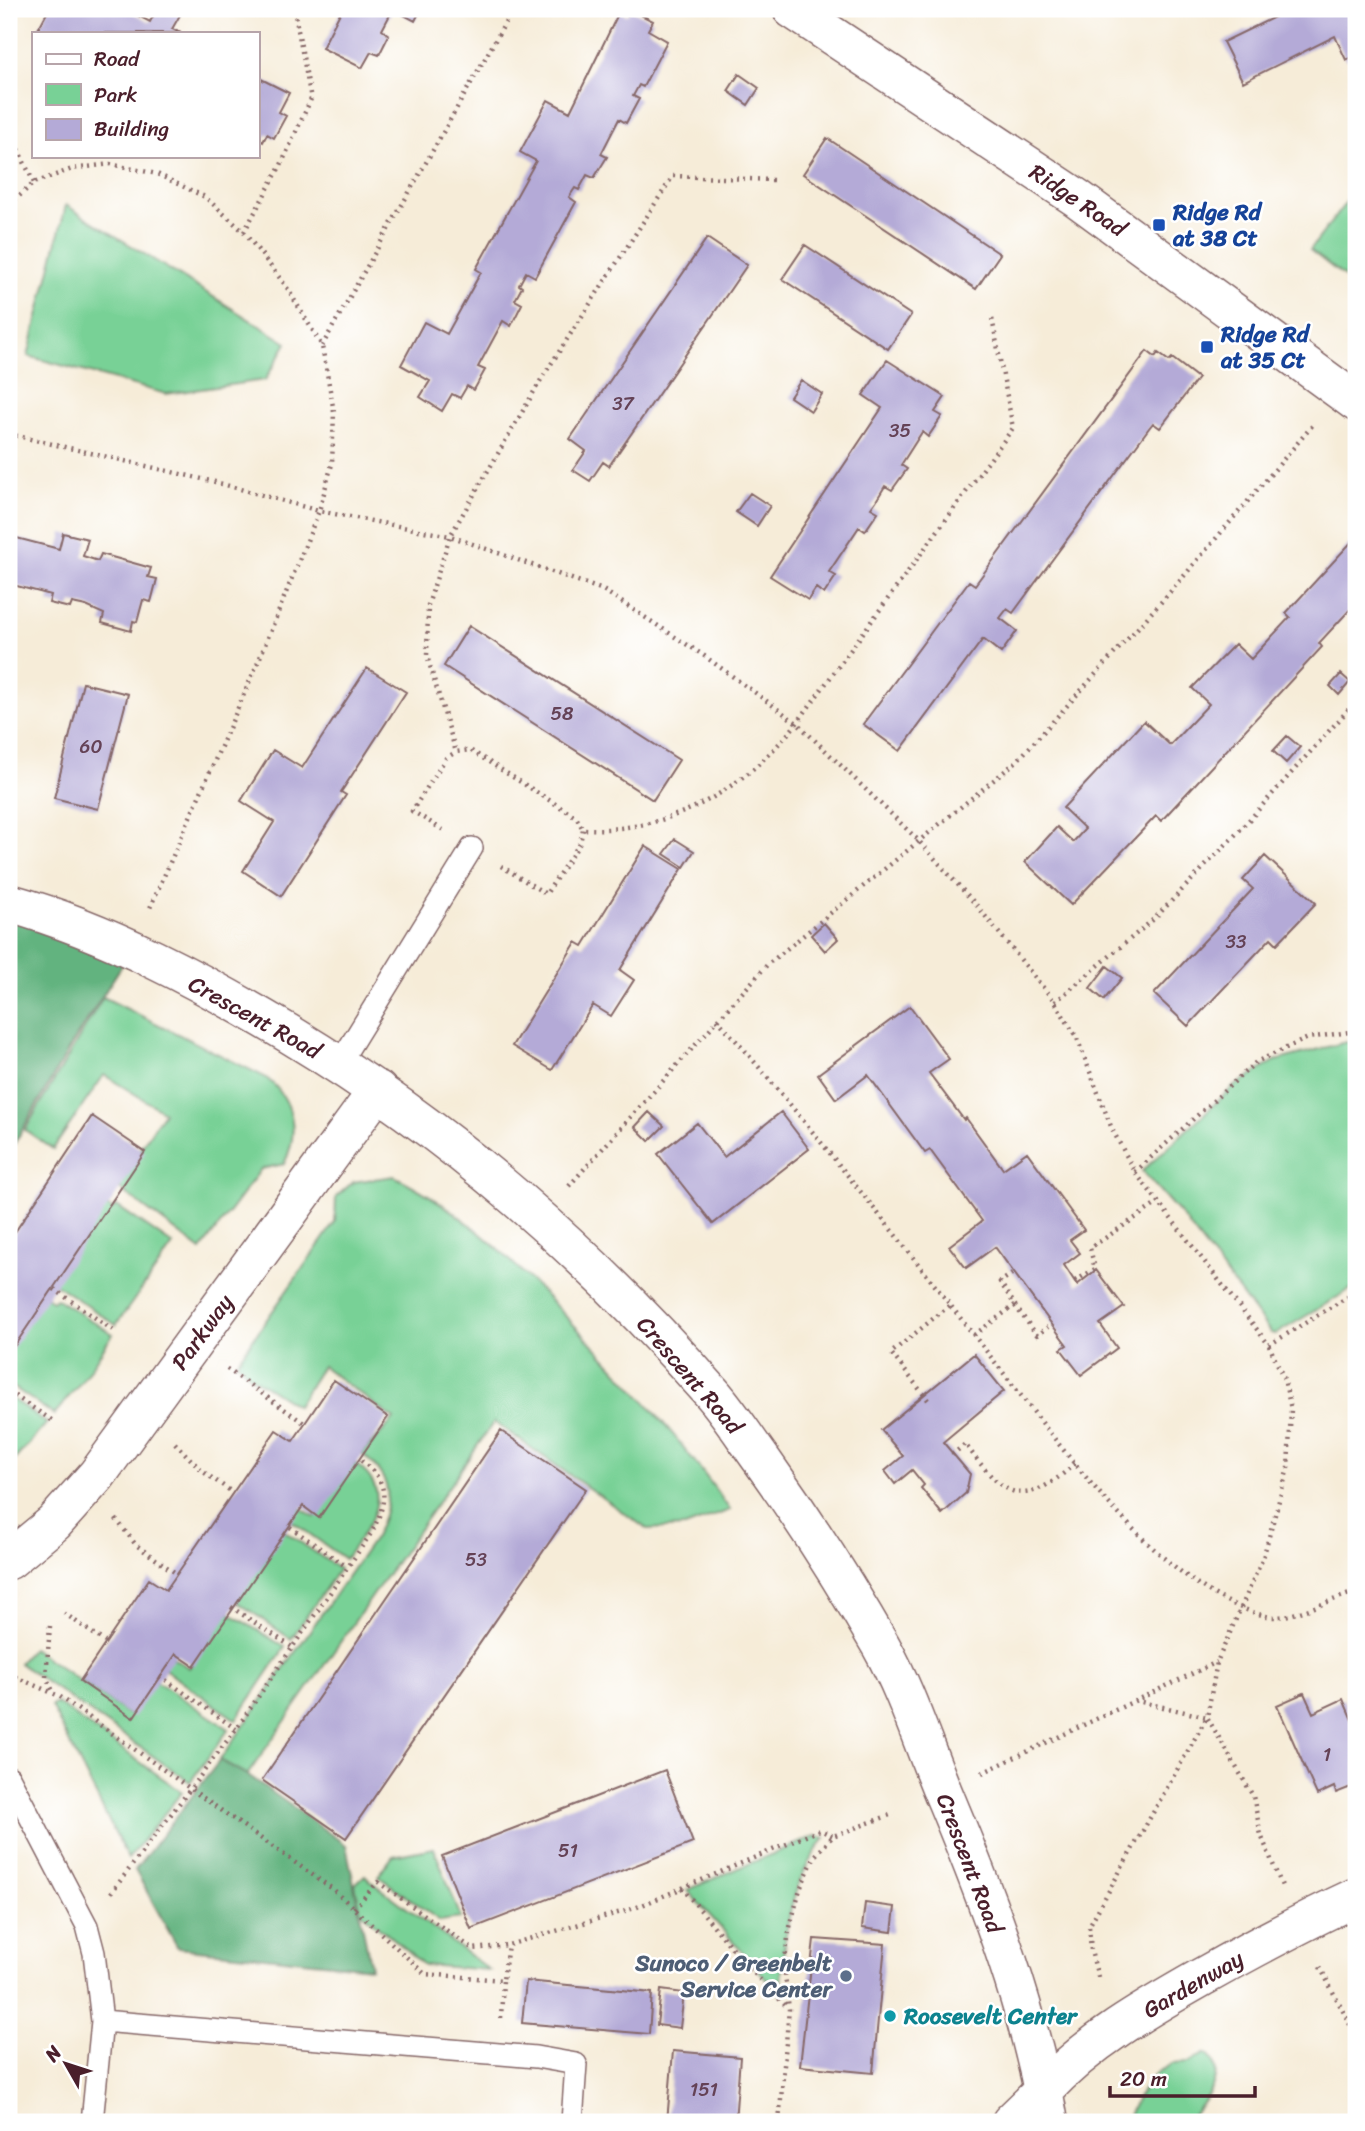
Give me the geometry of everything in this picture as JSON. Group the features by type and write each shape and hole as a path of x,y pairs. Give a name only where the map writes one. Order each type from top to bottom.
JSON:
{"street":[{"name":"Ridge Road","path":"792,9 1077,198 1349,397"},
{"name":"Crescent Road","path":"9,903 84,929 226,997 378,1090 490,1173 541,1219 582,1257 715,1396 794,1506 883,1650 989,1905 1026,2018 1046,2106"},
{"name":"Parkway","path":"9,1560 54,1523 90,1483 321,1164 378,1090"},
{"name":"Gardenway","path":"1011,2122 1046,2106 1089,2046 1155,2004 1301,1923 1356,1897"}],"lane":[{"path":"339,1064 472,848"},
{"path":"9,1777 87,1926 102,2021 92,2122"},
{"path":"102,2021 536,2057 576,2064 572,2122"}],"path":[{"path":"244,232 281,165 311,99 294,9"},
{"path":"322,345 513,9"},
{"path":"9,130 34,183"},
{"path":"9,205 34,183 72,169 110,164 157,173 205,197 244,232 286,286 322,345 334,412 332,464 319,511 259,660 131,951"},
{"path":"773,180 673,176 542,378 450,536 428,605 427,656 456,752 470,750 576,817 583,829 627,828 670,817 706,803 740,782 771,756 797,723 1013,428 992,318"},
{"path":"541,1219 767,965 918,839 1017,761 1349,397"},
{"path":"9,434 215,482 319,511 450,536 603,590 703,655 797,723 918,839 1055,1002 1077,1038 1112,1129 1135,1172 1269,1345 1292,1409 1288,1468 1263,1558 1217,1662 1208,1717 1089,1926 1091,1951 1098,1977"},
{"path":"1055,1002 1155,918 1241,829 1356,701"},
{"path":"717,1019 781,1091 1076,1464 1146,1543 1196,1581 1240,1608 1270,1618 1302,1611 1356,1592"},
{"path":"1135,1172 1256,1062 1308,1038 1356,1031"},
{"path":"1076,1280 1095,1269 1090,1248 1158,1203"},
{"path":"1012,1275 1000,1282 1015,1306 1037,1335 1048,1327"},
{"path":"54,1289 117,1333"},
{"path":"1269,1345 1356,1292"},
{"path":"928,1400 891,1353 950,1305"},
{"path":"974,1335 1015,1306"},
{"path":"9,1392 53,1421"},
{"path":"265,1394 304,1423"},
{"path":"144,1412 202,1471 232,1492"},
{"path":"952,1455 965,1444 1003,1488 1015,1494 1027,1494 1037,1490 1076,1464"},
{"path":"130,1868 236,1729 372,1531 383,1506 384,1491 376,1472 359,1459"},
{"path":"90,1483 136,1545 177,1574"},
{"path":"290,1527 347,1567"},
{"path":"231,1607 292,1647"},
{"path":"64,1613 105,1642"},
{"path":"50,1626 46,1677 49,1687 59,1696 190,1791 334,1890 425,1974 503,1980"},
{"path":"972,1778 1217,1662"},
{"path":"9,1674 59,1696"},
{"path":"160,1676 236,1729"},
{"path":"1137,1701 1208,1717 1253,1796 1261,1835 1283,1888"},
{"path":"779,2122 789,2009 783,1966 800,1889 815,1856 833,1836 893,1814"},
{"path":"354,1908 378,1882 473,1949 509,1945 595,1922 820,1830 833,1836"},
{"path":"682,1888 747,1966 789,2009"},
{"path":"500,2020 509,1945"},
{"path":"1320,1967 1356,2036"}],"green space":[{"path":"1356,189 1356,286 1310,250"},
{"path":"66,205 287,343 265,380 166,394 28,356"},
{"path":"9,903 131,951 72,1044 9,1153"},
{"path":"103,997 265,1077 275,1086 288,1106 293,1128 284,1164 261,1169 201,1250 116,1186 164,1112 104,1075 53,1149 25,1130"},
{"path":"1346,1042 1356,1044 1356,1286 1276,1334 1271,1333 1180,1214 1142,1171 1233,1087 1275,1061"},
{"path":"394,1176 419,1189 467,1222 531,1281 655,1413 730,1510 685,1527 647,1529 494,1422 246,1777 220,1760 375,1537 385,1512 387,1492 380,1473 362,1454 394,1419 322,1366 297,1406 250,1376 237,1362 335,1222 336,1197 353,1182"},
{"path":"105,1205 113,1210 117,1206 173,1245 116,1325 52,1282"},
{"path":"44,1296 52,1301 57,1299 113,1334 81,1382 54,1415 9,1384 9,1346"},
{"path":"9,1397 47,1423 9,1466"},
{"path":"354,1463 375,1487 377,1499 369,1523 345,1559 290,1520 299,1507 315,1517"},
{"path":"283,1530 339,1569 291,1639 236,1601"},
{"path":"226,1611 285,1647 236,1720 163,1668 171,1656 189,1668"},
{"path":"32,1648 128,1714 153,1679 229,1729 190,1782 19,1663"},
{"path":"57,1703 182,1792 128,1859 51,1706"},
{"path":"220,1760 251,1777 346,1845 371,1968 178,1948 135,1870"},
{"path":"815,1836 825,1838 812,1856 795,1893 786,1931 780,1994 687,1890"},
{"path":"434,1848 461,1918 440,1921 378,1876 393,1856"},
{"path":"365,1875 489,1970 424,1965 361,1912 355,1884"},
{"path":"1206,2053 1213,2060 1215,2079 1206,2098 1188,2122 1126,2122 1137,2098 1156,2073 1172,2064 1188,2063"}],"building":[{"path":"49,9 125,9 150,22 157,9 167,9 180,15 172,29 179,32 37,32"},
{"path":"342,9 393,9 382,30 389,35 379,55 371,52 362,68 322,48"},
{"path":"393,9 421,9 415,21"},
{"path":"1291,9 1356,9 1356,55 1346,60 1335,36 1243,82 1223,42"},
{"path":"631,10 653,21 648,30 667,41 643,87 639,85 633,96 639,99 626,123 619,119 601,154 607,157 594,178 587,175 579,190 575,188 569,197 576,202 535,277 526,272 515,300 522,304 511,326 503,321 478,367 485,370 474,390 467,386 460,398 452,394 442,411 420,397 430,381 401,365 424,322 447,334 481,272 476,269 536,161 520,152 548,100 570,112 619,12 627,15"},
{"path":"739,74 759,88 748,105 728,91"},
{"path":"259,78 289,93 279,112 286,116 274,138 267,134 263,142 259,140"},
{"path":"827,138 1000,254 976,289 803,174"},
{"path":"707,238 747,265 609,466 603,462 590,481 573,470 586,451 570,439"},
{"path":"805,245 911,315 888,349 782,279"},
{"path":"1147,351 1155,357 1158,353 1169,361 1172,358 1198,378 1160,428 1153,423 1149,428 1013,613 1007,609 1000,618 1017,631 1001,653 983,639 900,751 863,724 969,581 975,585"},
{"path":"887,360 945,397 935,412 942,416 928,437 922,432 901,465 907,469 892,490 885,486 871,508 878,512 865,531 859,527 829,572 836,576 824,594 816,588 808,600 770,576 882,408 863,395"},
{"path":"801,380 822,394 811,411 790,397"},
{"path":"750,493 770,506 757,526 736,512"},
{"path":"63,533 88,539 83,556 98,561 101,554 151,568 148,577 157,579 151,602 143,600 137,622 133,621 131,631 102,623 104,614 86,606 72,603 70,608 49,603 51,595 9,584 9,536 59,549"},
{"path":"1356,537 1356,603 1319,643 1322,647 1161,821 1156,816 1071,905 1025,862 1057,827 1073,842 1085,829 1063,808 1144,721 1170,745 1209,704 1192,688 1235,644 1251,659 1290,617 1286,613"},
{"path":"469,626 679,760 653,800 444,666"},
{"path":"367,668 406,692 341,792 346,795 281,896 243,871 274,822 241,801 273,750 302,768"},
{"path":"1341,674 1350,682 1339,695 1330,686"},
{"path":"83,683 128,694 98,809 54,798"},
{"path":"1287,736 1300,747 1286,763 1273,751"},
{"path":"675,839 694,851 684,867 664,854"},
{"path":"645,846 682,869 620,970 634,980 611,1016 593,1005 552,1070 512,1046 576,942 583,946"},
{"path":"1265,856 1316,903 1277,944 1271,938 1188,1026 1154,994 1253,889 1243,880"},
{"path":"824,923 838,939 825,951 811,935"},
{"path":"1107,966 1122,978 1104,1000 1090,988"},
{"path":"910,1006 949,1059 929,1073 964,1120 966,1118 1003,1169 1027,1152 1084,1230 1070,1240 1080,1253 1064,1265 1077,1285 1096,1270 1124,1307 1100,1324 1117,1348 1081,1375 1061,1349 1067,1345 995,1247 966,1268 949,1246 982,1221 930,1150 925,1153 868,1075 836,1099 818,1074"},
{"path":"649,1112 664,1126 649,1141 635,1127"},
{"path":"781,1112 809,1149 713,1224 658,1154 697,1123 724,1157"},
{"path":"92,1116 145,1152 9,1354 9,1241"},
{"path":"974,1354 1004,1391 943,1442 970,1474 966,1493 942,1514 921,1488 924,1485 912,1470 895,1484 885,1471 903,1456 881,1430"},
{"path":"334,1380 388,1417 319,1518 303,1506 194,1666 176,1654 133,1718 80,1681 149,1579 166,1590 276,1430 293,1441"},
{"path":"501,1431 586,1489 346,1838 262,1780"},
{"path":"1304,1693 1313,1713 1343,1699 1356,1729 1356,1785 1336,1793 1334,1787 1317,1795 1277,1705"},
{"path":"665,1770 693,1843 471,1929 442,1856"},
{"path":"865,1903 895,1907 892,1932 862,1928"},
{"name":"Sunoco / Greenbelt Service Center","path":"814,1939 885,1944 873,2073 800,2066"},
{"path":"526,1981 652,1993 649,2034 522,2023"},
{"path":"661,1990 684,1993 680,2028 657,2025"},
{"path":"673,2051 740,2057 735,2122 667,2122"}],"place":[{"name":"Ridge Rd at 38 Ct","path":"1159,225"},
{"name":"Ridge Rd at 35 Ct","path":"1207,347"},
{"name":"Sunoco / Greenbelt Service Center","path":"846,1976"},
{"name":"Roosevelt Center","path":"890,2016"}]}
